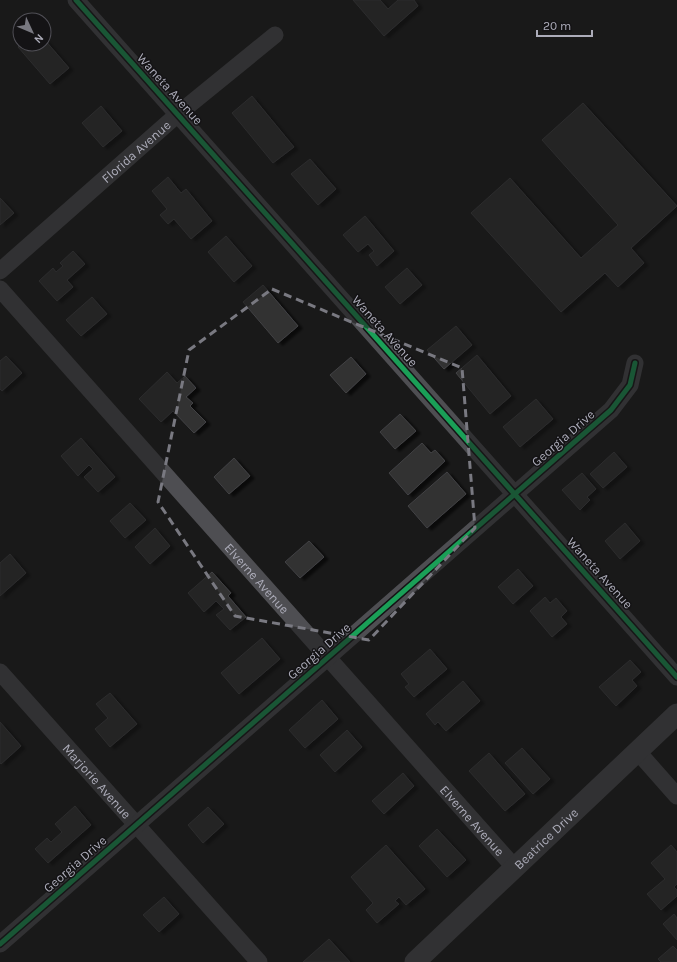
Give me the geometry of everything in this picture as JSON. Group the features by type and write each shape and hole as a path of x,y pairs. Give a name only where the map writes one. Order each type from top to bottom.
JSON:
{"street":[{"name":"Waneta Avenue","path":"76,0 677,676"},
{"name":"Florida Avenue","path":"0,271 178,114 275,35"},
{"name":"Elverne Avenue","path":"0,289 515,868"},
{"name":"Georgia Drive","path":"0,944 611,410 630,385 635,363"},
{"name":"Marjorie Avenue","path":"0,672 259,962"},
{"name":"Beatrice Drive","path":"415,962 677,714"},
{"path":"638,752 677,796"}],"highlighted area":[{"path":"272,289 462,368 475,528 369,640 235,616 158,502 189,350"}],"building":[{"path":"353,0 380,0 388,9 398,0 414,0 418,6 384,36"},
{"path":"52,48 69,68 50,84 22,52 52,52"},
{"path":"252,96 294,147 273,163 232,113"},
{"path":"583,103 677,206 631,248 644,263 618,287 605,273 561,312 471,213 510,178 581,258 618,225 542,140"},
{"path":"101,106 122,131 103,147 82,123"},
{"path":"310,159 336,189 318,205 291,174"},
{"path":"168,177 181,193 186,189 212,221 191,239 174,219 168,224 160,215 167,209 152,191"},
{"path":"0,198 14,213 0,225"},
{"path":"365,216 394,251 377,266 369,255 374,251 368,244 358,252 343,235"},
{"path":"226,236 252,266 234,282 208,252"},
{"path":"73,251 85,264 67,280 73,287 57,301 39,281 53,268 56,272 63,266 60,263"},
{"path":"407,268 422,285 400,304 385,287"},
{"path":"263,285 298,326 278,343 243,302"},
{"path":"92,297 107,314 81,336 66,320"},
{"path":"456,326 472,345 444,369 427,350"},
{"path":"477,355 511,396 490,414 456,373"},
{"path":"6,356 22,373 2,391 0,389 0,361"},
{"path":"351,357 366,374 346,393 330,375"},
{"path":"167,372 177,383 185,376 196,388 186,397 193,403 190,406 206,422 194,433 173,411 161,422 139,399"},
{"path":"536,399 553,419 520,447 503,427"},
{"path":"400,414 416,431 395,449 380,432"},
{"path":"81,438 115,477 98,492 84,477 93,469 89,465 78,476 61,456"},
{"path":"422,443 431,453 435,450 445,461 408,495 389,473"},
{"path":"614,452 627,467 603,488 590,474"},
{"path":"234,458 250,476 229,494 214,477"},
{"path":"447,472 466,494 427,528 408,506"},
{"path":"582,473 596,489 587,497 590,500 580,510 562,490"},
{"path":"130,503 146,520 125,538 110,521"},
{"path":"625,523 640,541 620,559 605,541"},
{"path":"155,528 170,546 150,564 135,547"},
{"path":"309,541 324,557 300,578 285,562"},
{"path":"10,554 26,573 0,596 0,563"},
{"path":"518,569 533,586 513,604 498,587"},
{"path":"212,572 231,593 228,596 246,617 230,630 216,615 224,609 216,601 204,612 188,593"},
{"path":"545,597 550,603 556,598 567,611 561,617 567,624 552,637 530,611"},
{"path":"262,638 280,659 239,694 221,673"},
{"path":"430,649 447,669 414,697 405,687 409,684 401,674"},
{"path":"630,660 641,672 632,680 637,686 616,706 599,687"},
{"path":"463,681 480,701 446,731 438,722 435,725 426,714"},
{"path":"110,693 137,724 110,747 95,729 108,718 96,704"},
{"path":"322,700 338,719 305,748 289,730"},
{"path":"0,722 21,746 1,764 0,763"},
{"path":"347,730 362,747 335,772 320,755"},
{"path":"522,748 550,779 533,794 505,763"},
{"path":"489,753 525,794 505,811 469,771"},
{"path":"403,773 414,786 384,814 372,801"},
{"path":"75,806 91,825 48,863 35,849 47,838 51,842 62,832 55,824"},
{"path":"208,807 224,824 203,843 188,825"},
{"path":"437,829 466,860 447,877 419,846"},
{"path":"386,845 425,889 406,905 399,897 395,901 399,904 377,923 366,910 373,903 351,877"},
{"path":"671,845 677,852 677,884 674,887 677,890 677,896 661,910 647,894 665,879 651,863"},
{"path":"164,897 179,914 159,932 143,915"},
{"path":"674,914 677,918 677,940 663,924"},
{"path":"329,939 350,962 303,962"},
{"path":"673,946 677,950 677,962 661,962 658,959"}],"cycle path":[{"path":"76,0 677,677"},
{"path":"0,944 611,410 630,385 635,363"}]}
